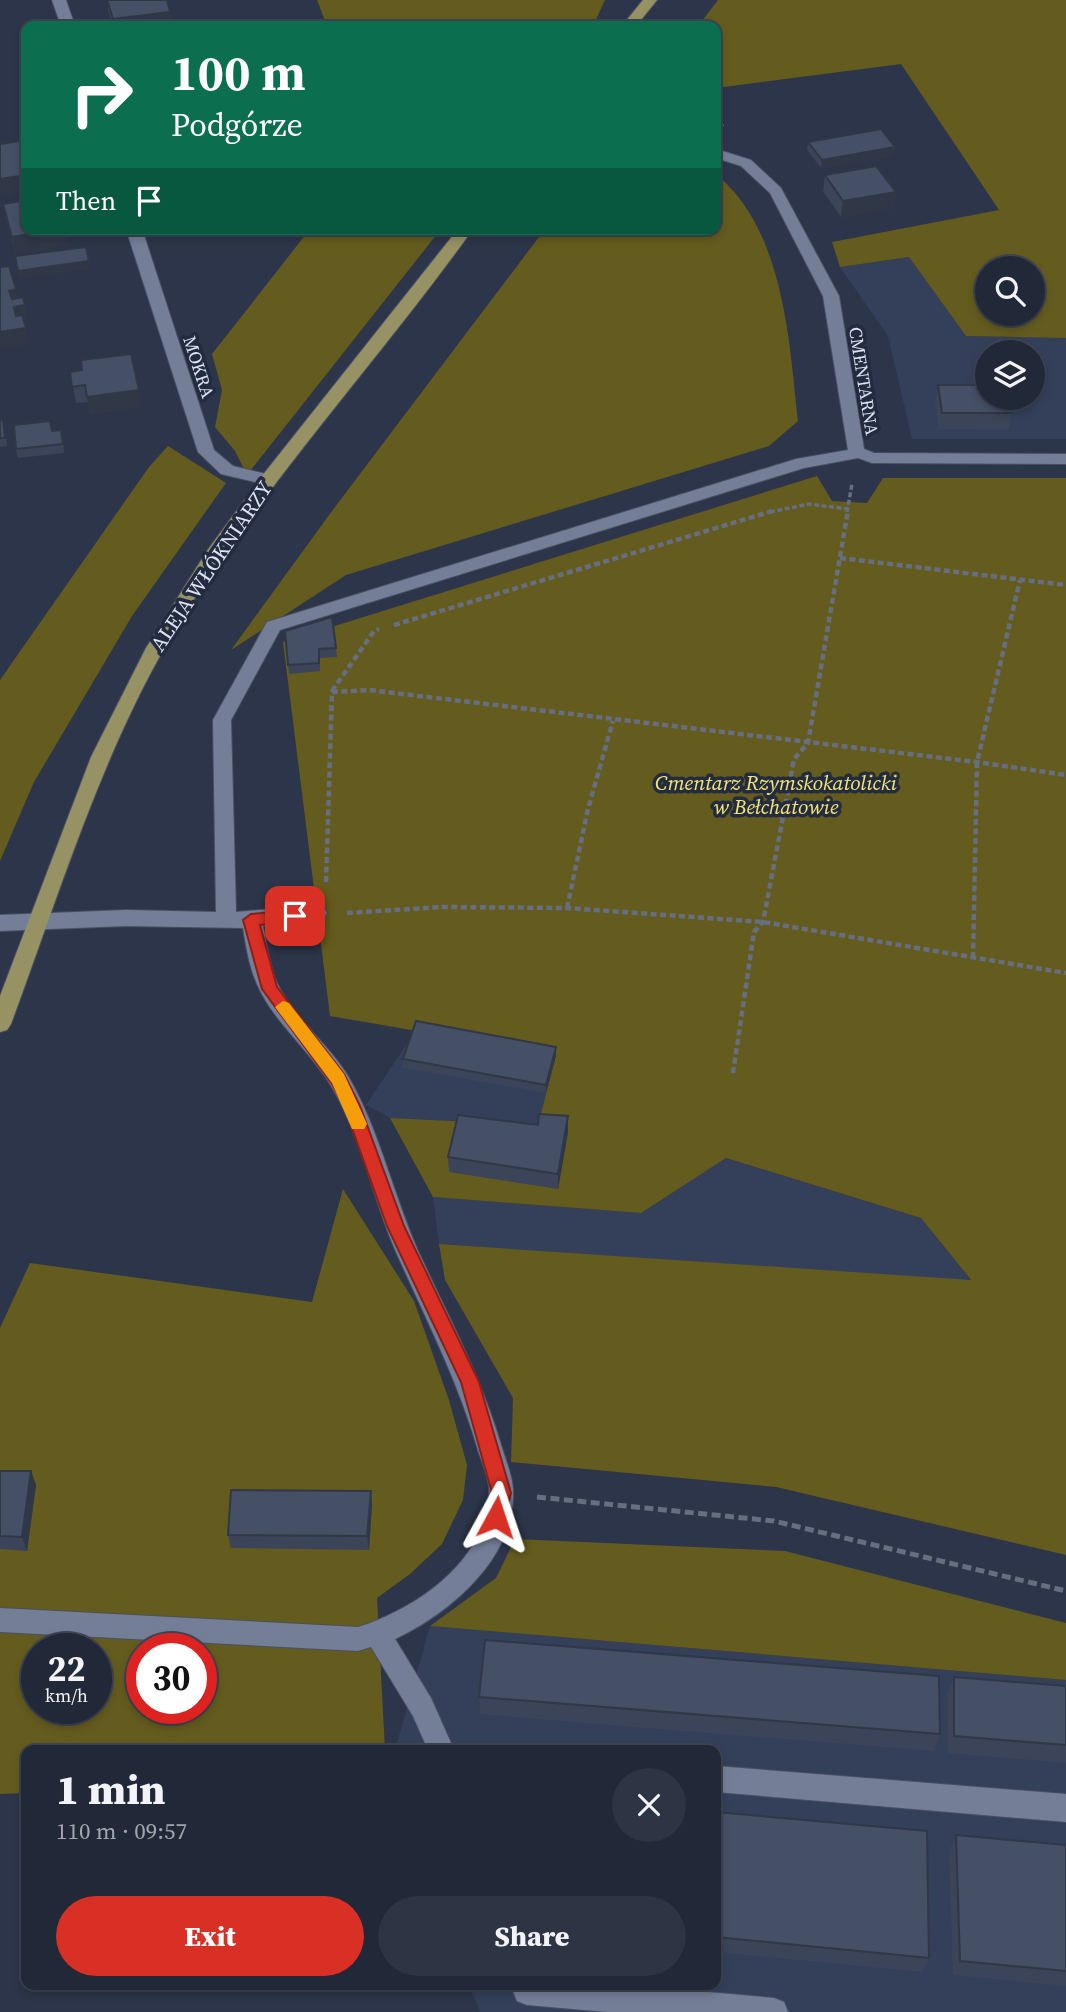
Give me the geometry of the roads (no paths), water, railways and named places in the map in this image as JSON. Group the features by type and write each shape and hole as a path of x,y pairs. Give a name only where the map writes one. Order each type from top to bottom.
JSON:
{"main road":[{"path":"633,21 650,0"},
{"name":"ALEJA WŁÓKNIARZY","path":"0,1024 101,757 155,648 213,555 268,480 461,235"}],"street":[{"path":"59,0 66,21"},
{"name":"CMENTARNA","path":"721,155 746,163 776,191 831,296 850,406 853,443 857,452 872,458 1066,459"},
{"name":"MOKRA","path":"136,235 206,452 227,470 268,480"},
{"path":"226,919 222,720 273,626 802,463 847,457 857,452"},
{"path":"0,923 126,918 251,920 321,914"},
{"path":"0,1620 358,1639 379,1635 415,1615 446,1593 491,1541 502,1493 470,1382 396,1226 352,1106 338,1079 270,989 251,920"},
{"path":"379,1635 422,1707 439,1745"},
{"path":"721,1779 1066,1808"},
{"path":"528,1996 774,2012"}],"park label":[{"name":"Cmentarz Rzymskokatolicki w Bełchatowie","path":"776,794"}]}
